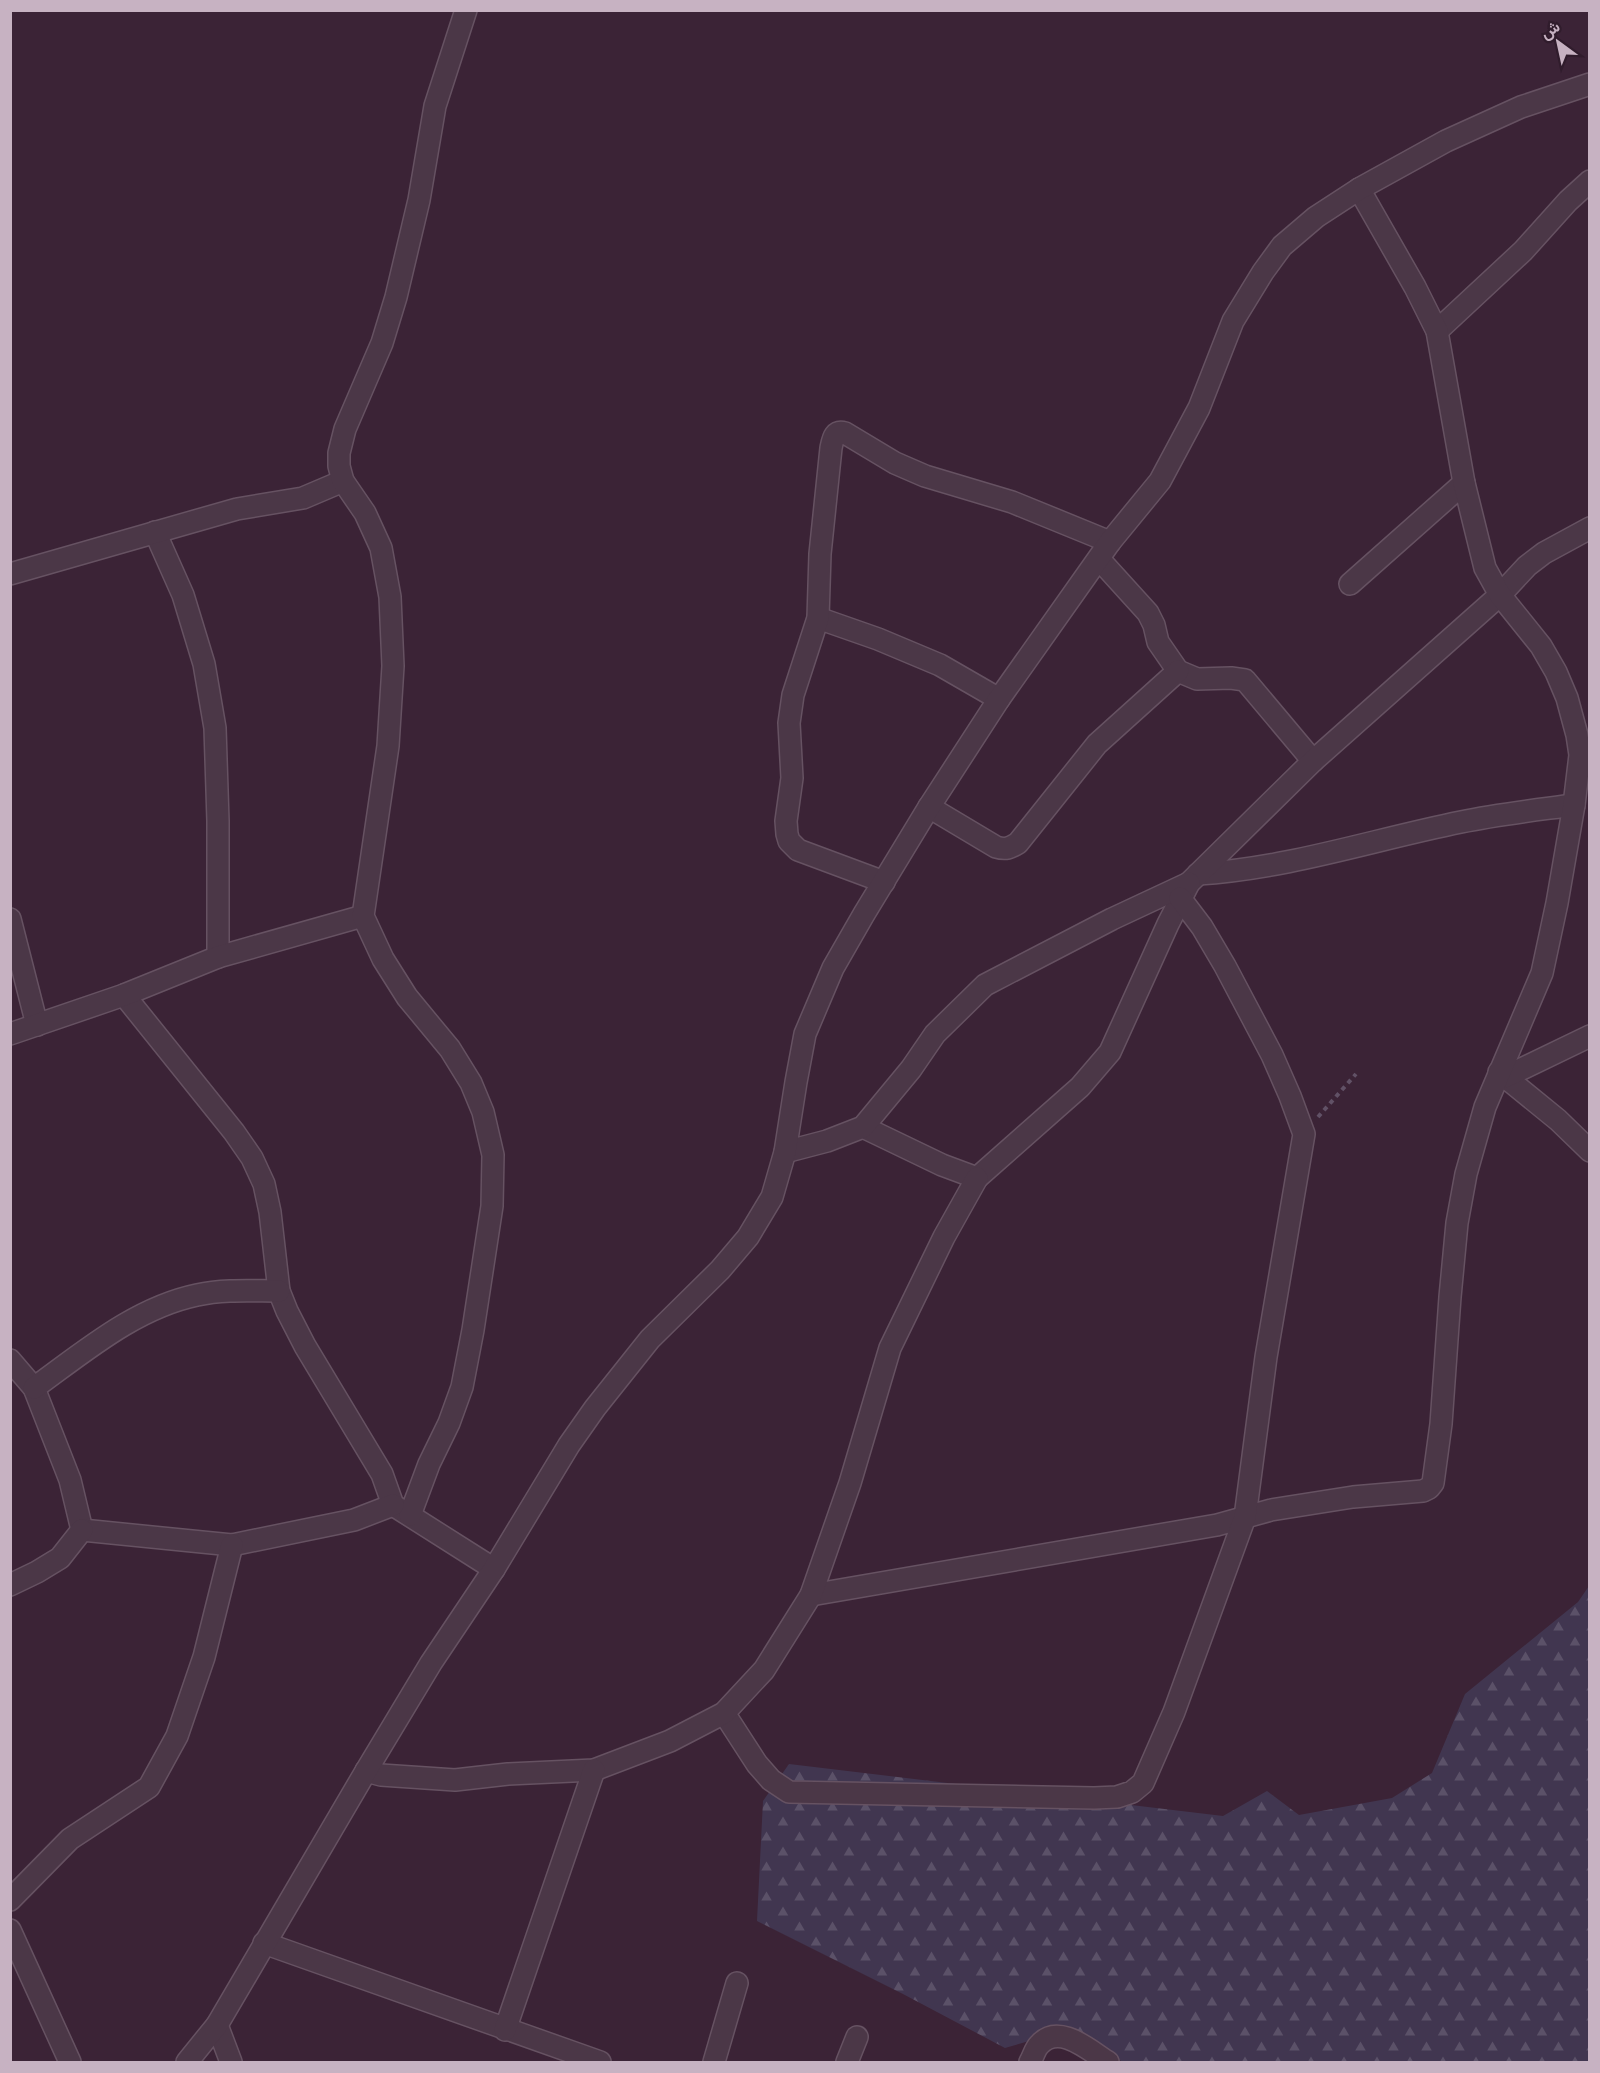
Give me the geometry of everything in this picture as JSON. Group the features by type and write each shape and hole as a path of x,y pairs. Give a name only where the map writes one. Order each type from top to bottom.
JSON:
{"street":[{"path":"82,1530 232,1545 401,1510 429,1464 449,1423 462,1387 492,1206 493,1155 483,1112 471,1083 450,1049 407,997 383,959 363,916 388,746 393,666 390,597 381,548 365,513 343,481 339,466 339,453 345,429 382,343 396,297 419,200 435,106 466,10"},
{"path":"187,2062 217,2025 431,1663 494,1569 569,1445 595,1408 650,1339 720,1270 748,1237 772,1197 785,1152 805,1034 833,968 929,807 999,699 1104,550 1160,481 1199,408 1233,321 1263,272 1282,246 1316,217 1359,189 1457,136 1521,107 1590,84"},
{"path":"1437,331 1522,251 1568,201 1590,181"},
{"path":"811,1595 1217,1525 1270,1510 1353,1497 1423,1491 1433,1483 1442,1424 1457,1223 1466,1174 1479,1126 1542,974 1557,903 1580,755 1567,698 1541,646 1500,595 1485,568 1464,483 1437,331 1415,287 1359,189"},
{"path":"884,882 798,850 789,841 787,834 786,821 792,778 789,723 793,695 818,618 820,554 828,478 833,439 839,432 845,433 895,462 925,476 1012,502 1104,550 1148,613 1158,642 1178,671 1197,679 1231,678 1245,681 1313,761"},
{"path":"10,574 237,509 303,498 343,481"},
{"path":"1350,584 1464,483"},
{"path":"366,1771 381,1775 455,1780 508,1774 594,1770 670,1741 724,1713 764,1670 811,1595 850,1483 890,1348 944,1237 977,1178 1080,1087 1110,1052 1189,885 1313,761 1500,595 1527,566 1544,553 1590,528"},
{"path":"155,532 183,595 204,664 215,728 218,957"},
{"path":"818,618 878,639 940,665 999,699"},
{"path":"929,807 996,848 1005,850 1011,848 1018,843 1097,744 1178,671"},
{"path":"785,1152 827,1141 863,1127 935,1034 985,985 1112,919 1189,885 1461,822 1574,805"},
{"path":"724,1713 757,1764 771,1780 789,1792 1094,1798 1117,1797 1132,1792 1143,1783 1174,1712 1245,1517 1266,1357 1304,1134 1272,1055 1202,927 1189,885"},
{"path":"10,1034 124,995 218,957 363,916"},
{"path":"10,919 37,1024"},
{"path":"124,995 234,1132 252,1158 264,1184 270,1212 279,1291 305,1346 401,1510 494,1569"},
{"path":"1502,1074 1590,1036"},
{"path":"1502,1074 1558,1120 1590,1151"},
{"path":"863,1127 942,1165 977,1178"},
{"path":"34,1388 122,1325 155,1309 195,1295 222,1291 279,1291"},
{"path":"10,1360 34,1388 70,1480 82,1530"},
{"path":"10,1585 60,1558 82,1530"},
{"path":"10,1900 70,1839 149,1787 177,1736 204,1657 232,1545"},
{"path":"505,2030 594,1770"},
{"path":"10,1930 70,2062"},
{"path":"264,1942 505,2030 600,2062"},
{"path":"714,2062 737,1983"},
{"path":"217,2025 231,2062"},
{"path":"1030,2062 1038,2045 1048,2038 1058,2036 1072,2039 1108,2062"},
{"path":"846,2062 857,2037"}],"path":[{"path":"1304,1134 1356,1074"}],"green space":[{"path":"1589,1586 1589,2062 1123,2062 1067,2030 1005,2048 757,1921 763,1801 789,1764 1223,1816 1267,1791 1299,1815 1392,1798 1432,1773 1465,1694 1578,1602"}]}
